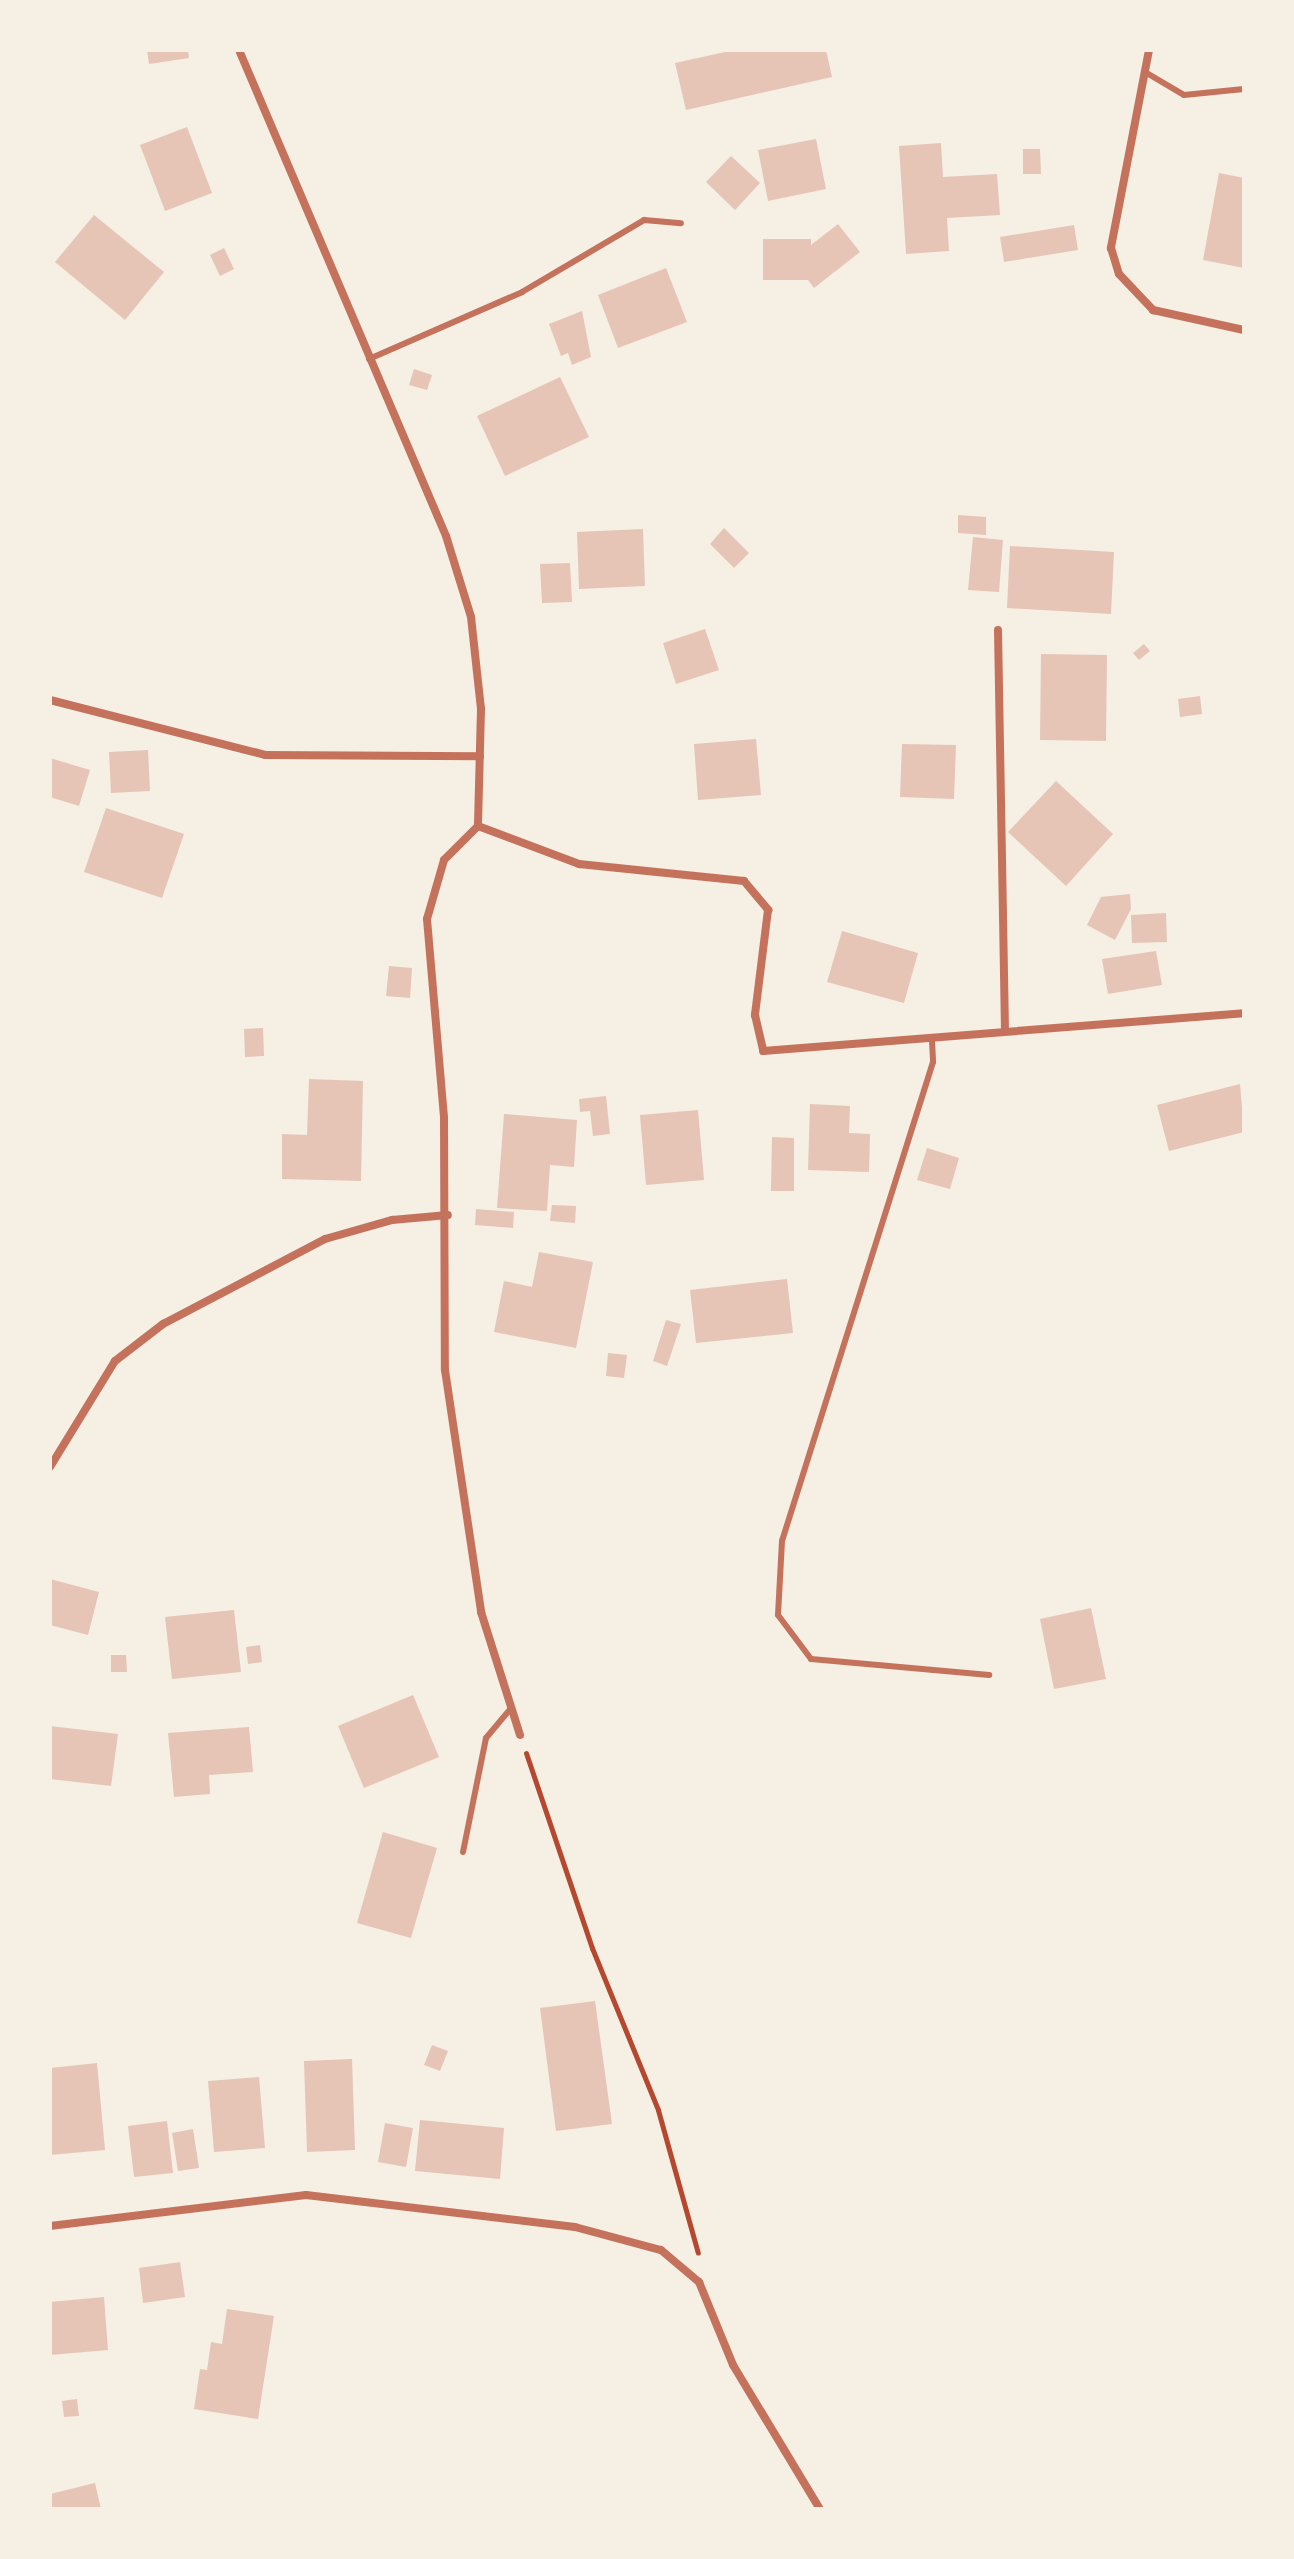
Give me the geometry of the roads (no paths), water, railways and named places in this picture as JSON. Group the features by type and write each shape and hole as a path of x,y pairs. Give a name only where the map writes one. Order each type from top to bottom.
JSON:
{"street":[{"path":"239,50 463,583 480,756 478,826 444,860 427,919 448,1215 449,1429 481,1612 520,1735"},
{"path":"1149,50 1111,248 1119,274 1153,310 1244,330"},
{"path":"998,630 1005,1029"},
{"path":"50,700 265,755 480,756"},
{"path":"478,826 579,864 744,881 768,910 755,1015 763,1051 932,1041 1005,1029 1244,1013"},
{"path":"50,1467 115,1361 163,1324 325,1239 392,1220 448,1215"},
{"path":"50,2226 306,2195 383,2199 624,2237 661,2250 699,2282 733,2365 820,2509"}],"lane":[{"path":"1145,72 1184,95 1244,89"},
{"path":"369,359 522,292 644,220 681,223"},
{"path":"932,1041 914,1123 818,1408 782,1541 778,1615 811,1659 989,1675"},
{"path":"463,1852 486,1738 510,1709"}]}
